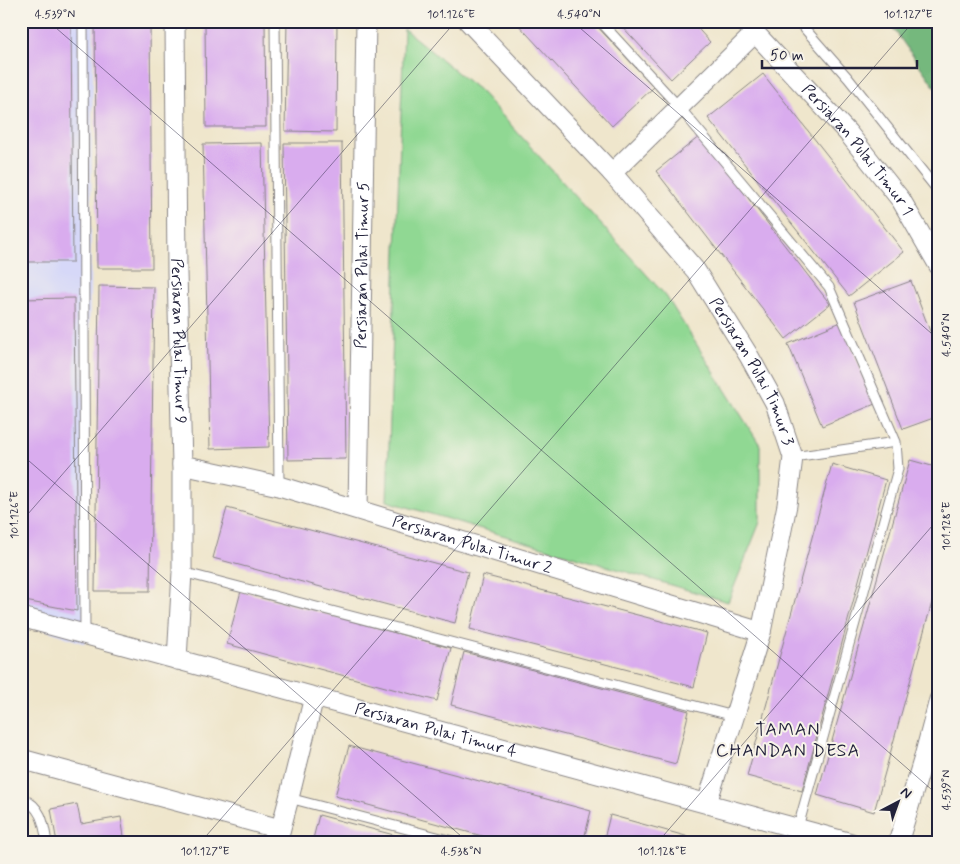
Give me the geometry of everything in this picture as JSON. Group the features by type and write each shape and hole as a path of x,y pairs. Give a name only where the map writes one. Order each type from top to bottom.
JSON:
{"street":[{"name":"Persiaran Pulai Timur 9","path":"175,21 177,272 182,465 182,572 177,660"},
{"name":"Persiaran Pulai Timur 5","path":"358,509 366,21"},
{"name":"Persiaran Pulai Timur 3","path":"468,21 612,173 696,271 749,356 775,403 794,457 787,506 761,632 707,803"},
{"path":"612,173 680,108 750,27"},
{"name":"Persiaran Pulai Timur 1","path":"750,27 848,133 901,200 939,266"},
{"name":"Persiaran Pulai Timur 2","path":"182,465 279,486 761,632"},
{"name":"Persiaran Pulai Timur 4","path":"21,617 798,827 851,843"},
{"path":"21,759 278,836 290,798 314,697"},
{"path":"898,843 931,760 939,700"}],"lane":[{"path":"83,21 85,635"},
{"path":"275,21 279,486"},
{"path":"600,21 680,108 829,287 896,442 898,469 798,827"},
{"path":"798,21 848,78 939,192"},
{"path":"794,457 896,442"},
{"path":"182,572 734,716"},
{"path":"21,798 37,808 43,820 47,843"},
{"path":"290,798 460,843"}],"shaded area":[{"path":"21,21 94,21 85,644 21,621"}],"green space":[{"path":"888,21 939,21 939,93"},
{"path":"404,29 480,91 666,296 760,445 760,522 728,602 387,501"}],"building":[{"path":"21,21 71,21 73,262 21,262"},
{"path":"95,21 150,21 152,268 97,268"},
{"path":"205,21 265,21 266,127 206,127"},
{"path":"287,21 337,21 336,132 285,131"},
{"path":"515,21 592,21 654,87 612,126"},
{"path":"617,21 691,21 710,42 671,79"},
{"path":"763,74 904,252 849,296 708,118"},
{"path":"700,136 830,304 786,339 656,171"},
{"path":"262,143 269,447 210,449 203,144"},
{"path":"284,143 342,143 346,459 288,460"},
{"path":"911,281 939,355 939,416 903,429 854,302"},
{"path":"99,286 154,287 150,591 95,591"},
{"path":"74,298 77,611 25,601 21,596 21,299"},
{"path":"841,322 875,404 822,426 788,344"},
{"path":"910,460 939,468 939,577 874,812 817,795"},
{"path":"832,464 886,480 802,791 747,776"},
{"path":"227,508 468,572 455,623 213,558"},
{"path":"483,575 707,633 694,687 470,629"},
{"path":"241,591 451,648 437,701 227,644"},
{"path":"464,652 689,711 676,764 451,705"},
{"path":"349,746 591,811 583,843 508,843 335,796"},
{"path":"77,804 81,824 121,817 125,843 57,843 51,809"},
{"path":"319,815 420,842 312,843"},
{"path":"610,815 707,842 707,843 603,843"},
{"path":"938,823 939,843 933,843"}],"district":[{"name":"TAMAN CHANDAN DESA","path":"788,740"}]}
